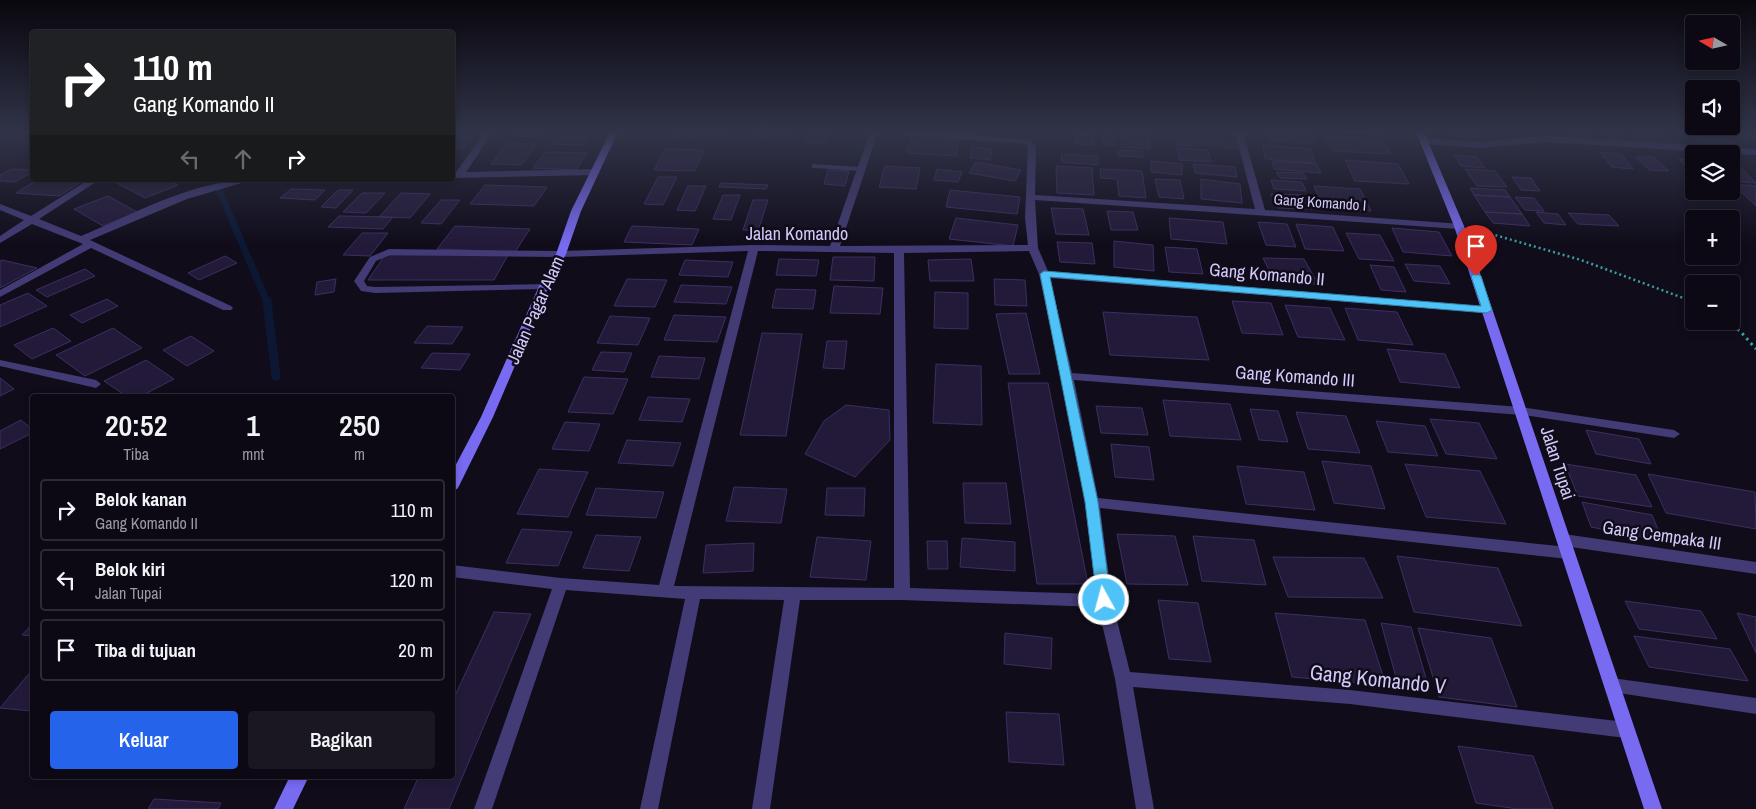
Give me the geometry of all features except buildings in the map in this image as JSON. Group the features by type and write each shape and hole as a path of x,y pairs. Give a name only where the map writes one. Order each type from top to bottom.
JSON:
{"street":[{"path":"834,250 861,170"},
{"path":"1033,170 1030,197 1033,248 1044,274 1067,376 1092,502 1104,600 1123,679 1146,809"},
{"path":"1249,170 1261,213"},
{"name":"Jalan Tupai","path":"1437,170 1459,226 1652,809"},
{"path":"456,175 595,172"},
{"name":"Jalan Pagar Alam","path":"455,480 487,417 544,286 561,254 576,211 595,172"},
{"path":"0,240 91,182"},
{"path":"0,294 86,242 150,210 194,194 236,182"},
{"name":"Gang Komando I","path":"1030,197 1459,226"},
{"path":"0,207 33,218 226,308"},
{"path":"665,591 754,248"},
{"name":"Jalan Komando","path":"561,254 754,248 834,250 1033,248"},
{"path":"899,250 902,594"},
{"name":"Gang Komando II","path":"1044,274 1487,310"},
{"name":"Gang Komando III","path":"1067,376 1521,411"},
{"name":"Gang Cempaka III","path":"1092,502 1566,546 1756,568"},
{"path":"455,571 560,584 694,593 902,594 1104,600"},
{"path":"483,809 560,584"},
{"path":"649,809 694,593"},
{"path":"761,809 793,594"},
{"name":"Gang Komando V","path":"1123,679 1350,697 1626,730"},
{"path":"1612,685 1756,706"},
{"path":"283,809 298,779"}],"lane":[{"path":"544,286 375,290 364,289 359,281 373,259 389,252 561,254"},
{"path":"0,363 96,384"},
{"path":"1521,411 1674,434"}],"path":[{"path":"1459,226 1495,234 1581,260 1685,299"},
{"path":"1738,330 1756,349"}],"waterway":[{"path":"216,182 267,302"},
{"path":"267,301 276,376"}],"route":[{"path":"1104,600 1092,502 1044,274 1487,310 1476,276"}]}
